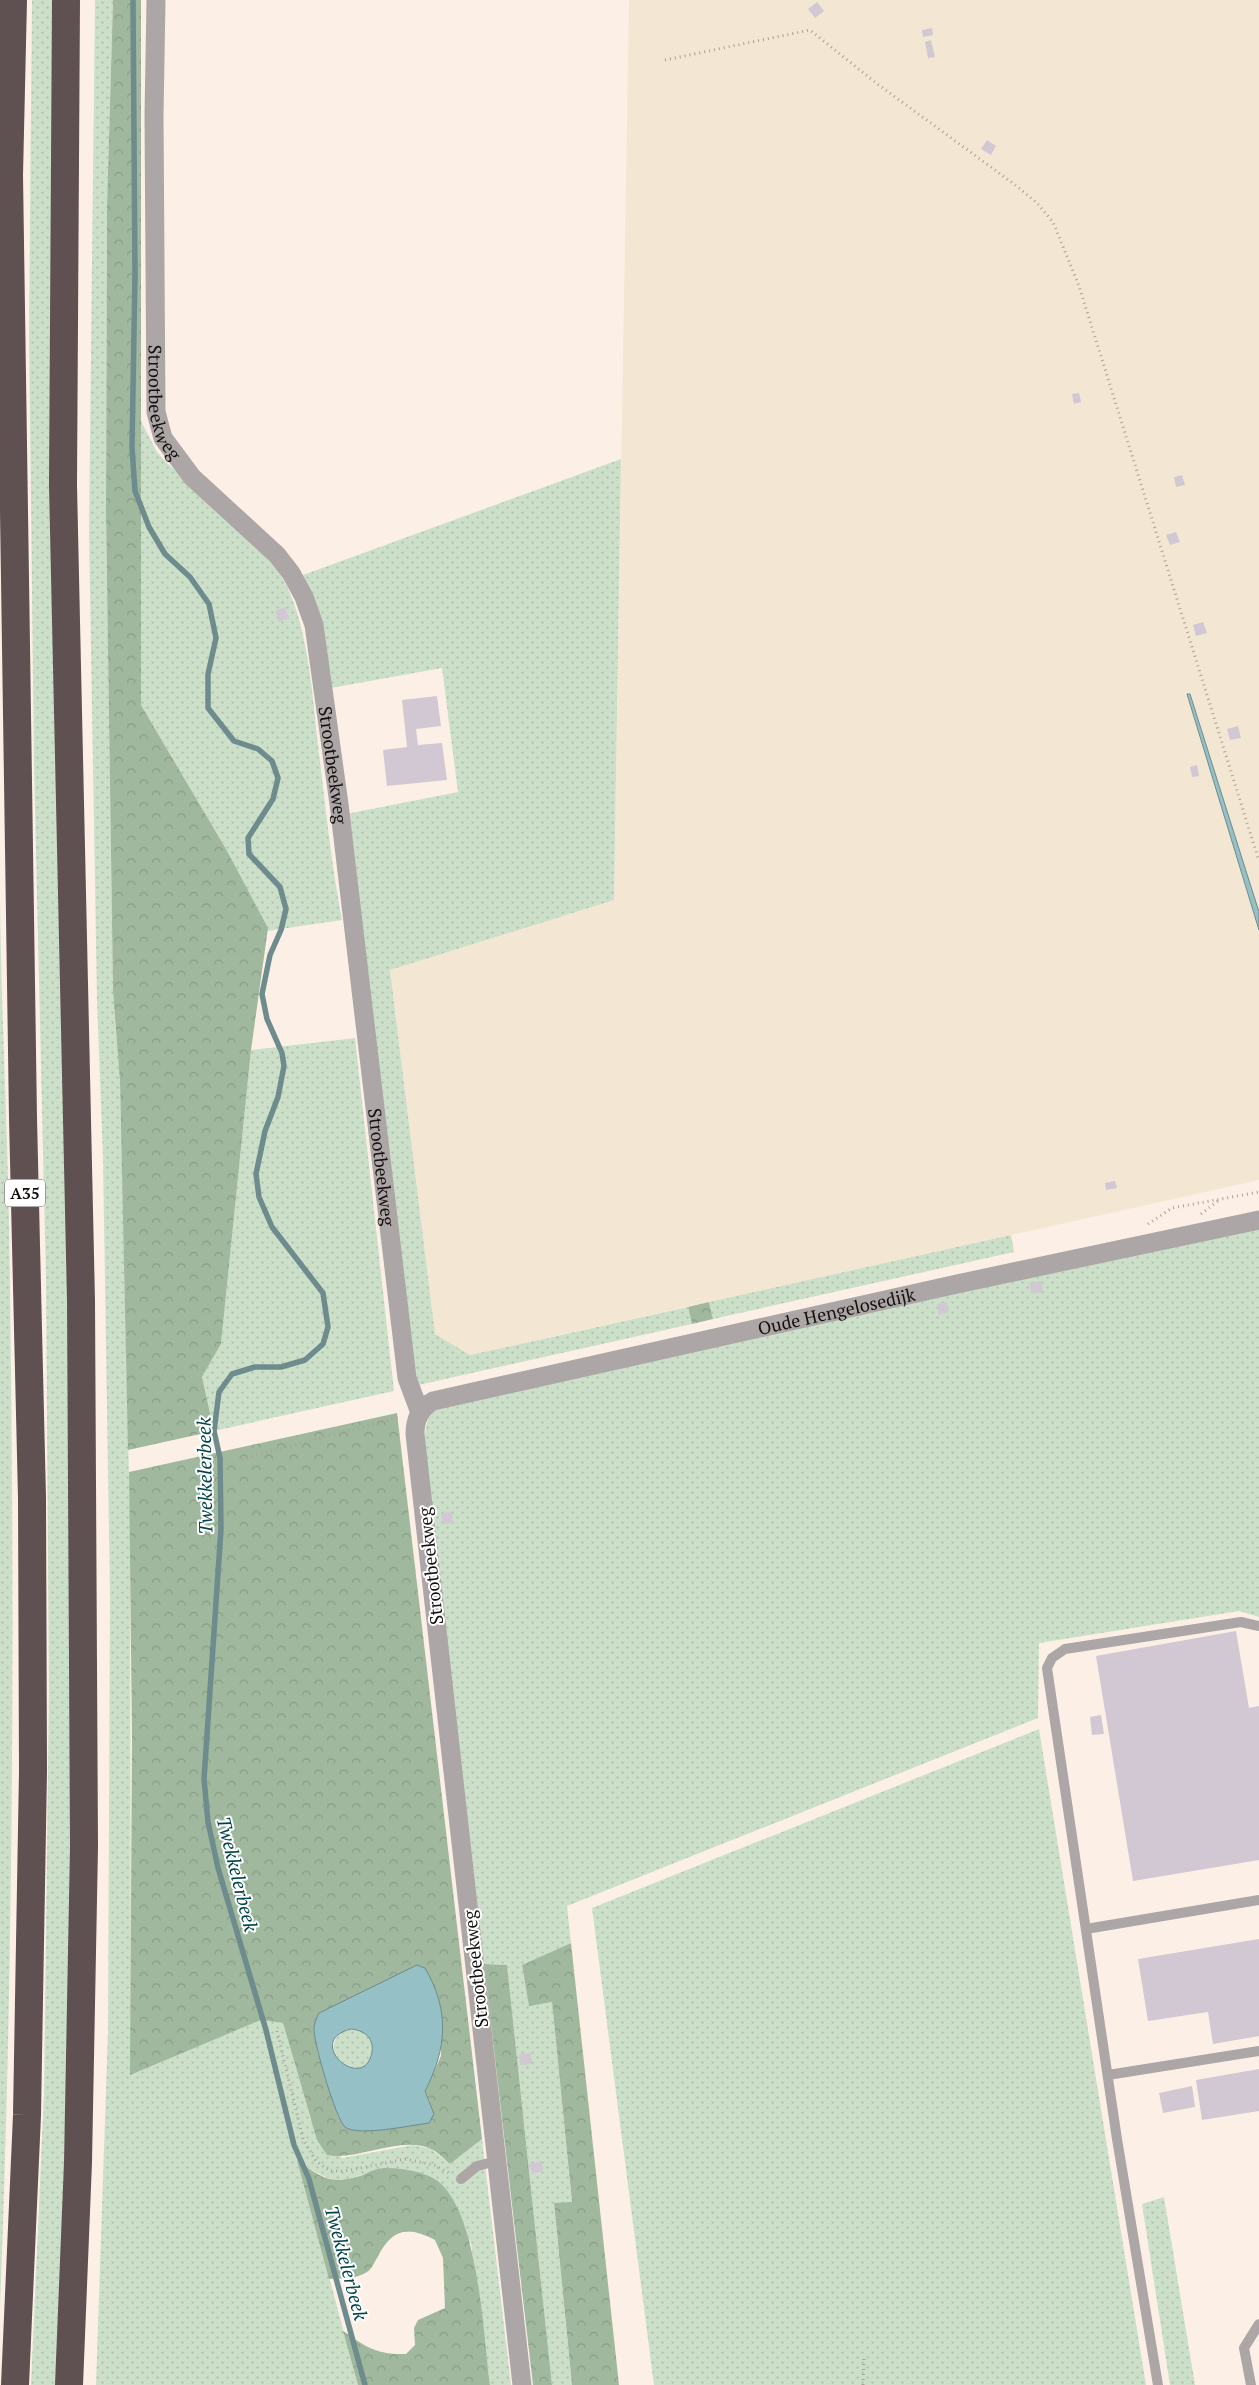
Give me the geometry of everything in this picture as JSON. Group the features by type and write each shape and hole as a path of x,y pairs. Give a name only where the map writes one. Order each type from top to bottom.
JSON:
{"highway":[{"name":"A35","path":"13,0 9,174 23,1108 32,1498 33,1752 27,2115 16,2385"},
{"path":"66,0 63,485 81,1301 84,1847 78,2162 69,2385"}],"street":[{"name":"Strootbeekweg","path":"156,0 154,115 156,412 163,438 192,477 277,555 304,596 314,625 339,804 407,1378 420,1413 415,1426 415,1434 522,2385"},
{"name":"Oude Hengelosedijk","path":"420,1413 432,1401 1259,1220"}],"lane":[{"path":"1158,2385 1108,2075 1047,1668 1052,1658 1066,1649 1241,1622 1259,1626"},
{"path":"1086,1929 1259,1900"},
{"path":"1108,2075 1259,2051"},
{"path":"461,2179 478,2166 497,2161"},
{"path":"1251,2385 1244,2348 1259,2324"}],"path":[{"path":"665,60 810,30 929,123 1014,184 1037,204 1053,222 1079,286 1259,861"},
{"path":"1119,1250 1135,1234 1172,1208 1219,1201 1259,1192"},
{"path":"242,1459 420,1413"},
{"path":"277,2031 303,2139 316,2161 330,2171 345,2171 405,2159 434,2164 461,2179"},
{"path":"863,2385 864,2356"}],"shaded area":[{"path":"629,0 1259,0 1259,1180 470,1355 435,1334 390,970 614,899"}],"green space":[{"path":"32,0 58,0 71,1254 71,1909 58,2385 31,2385 44,2094 49,1690 46,1280 34,766 29,330"},
{"path":"95,0 113,0 107,207 106,514 113,991 120,1082 130,1519 131,2074 261,2020 283,2023 311,2120 342,2158 413,2145 431,2149 450,2164 482,2139 511,2385 490,2385 471,2243 382,2168 347,2179 338,2179 321,2175 298,2161 358,2385 96,2385 108,2031 110,1596 103,1158 97,1000 89,532"},
{"path":"113,0 141,0 141,705 226,849 268,928 251,1050 221,1344 202,1377 214,1431 128,1450 120,1082 113,991 106,514 107,207"},
{"path":"141,421 157,452 166,462 248,534 271,560 283,579 293,601 306,648 310,673 328,832 342,920 267,931 226,849 141,705"},
{"path":"621,459 614,900 390,970 435,1334 470,1355 688,1307 692,1324 414,1386 346,814 458,792 442,668 331,688 318,612 303,575"},
{"path":"0,895 9,1222 12,1765 11,1901 0,2308"},
{"path":"355,1038 394,1391 214,1431 202,1377 221,1344 251,1050"},
{"path":"1259,1225 1259,1617 1239,1611 1039,1643 1038,1718 567,1906 571,1943 522,1965 529,2005 552,2002 572,2203 554,2204 572,2385 552,2385 507,1965 484,1964 424,1437 429,1414 438,1407"},
{"path":"1011,1235 1014,1252 713,1319 709,1302"},
{"path":"709,1302 713,1319 692,1324 688,1307"},
{"path":"397,1413 482,2139 450,2164 434,2150 419,2145 393,2146 353,2155 327,2155 317,2140 283,2023 261,2020 130,2075 132,1737 129,1472","holes":["441,2008 441,2056 425,2091 430,2102 345,2127 338,2116 317,2050 319,2013"]},
{"path":"1039,1729 1146,2385 654,2385 592,1908"},
{"path":"571,1943 619,2385 572,2385 554,2203 572,2202 552,2002 529,2006 522,1965"},
{"path":"484,1964 507,1965 552,2385 533,2385"},
{"path":"353,2029 367,2035 373,2049 367,2063 353,2069 339,2063 333,2049 339,2035"},
{"path":"297,2160 321,2176 335,2180 352,2178 384,2168 413,2171 427,2175 439,2182 452,2198 463,2221 471,2248 477,2277 490,2385 358,2385 343,2331 372,2349 387,2353 406,2354 415,2345 414,2328 418,2320 445,2308 443,2258 435,2240 417,2233 402,2232 389,2240 367,2272 354,2277 329,2279"},
{"path":"1164,2197 1195,2385 1170,2385 1142,2204"}],"water":[{"path":"1187,694 1190,694 1259,912 1259,930"},
{"path":"417,1965 425,1968 439,1999 443,2030 438,2060 425,2091 434,2114 429,2123 373,2131 352,2130 345,2127 331,2096 317,2048 314,2028 319,2013","holes":["351,2029 364,2033 370,2039 372,2047 367,2064 358,2068 349,2067 340,2061 334,2053 332,2044 338,2035"]}],"building":[{"path":"817,2 824,11 815,18 808,9"},
{"path":"932,28 933,35 923,37 922,30"},
{"path":"931,40 935,57 928,58 925,42"},
{"path":"987,140 996,146 991,155 981,149"},
{"path":"1079,393 1081,402 1074,404 1072,394"},
{"path":"1182,475 1185,485 1176,487 1174,477"},
{"path":"1176,532 1180,542 1170,545 1166,535"},
{"path":"285,607 289,618 279,622 275,611"},
{"path":"1203,622 1207,633 1196,636 1193,625"},
{"path":"437,696 441,726 416,729 418,745 442,743 447,780 387,786 383,750 407,747 402,700"},
{"path":"1238,726 1241,738 1230,740 1227,729"},
{"path":"1197,765 1199,776 1192,777 1190,767"},
{"path":"1115,1181 1117,1188 1106,1190 1105,1183"},
{"path":"1041,1281 1043,1292 1032,1294 1029,1283"},
{"path":"947,1302 949,1312 939,1315 937,1304"},
{"path":"452,1512 453,1523 443,1524 441,1513"},
{"path":"1236,1631 1249,1708 1259,1706 1259,1860 1133,1881 1096,1656"},
{"path":"1101,1715 1104,1734 1092,1735 1090,1717"},
{"path":"1259,1939 1259,2036 1213,2044 1208,2012 1148,2021 1138,1959"},
{"path":"531,2053 532,2064 520,2065 519,2054"},
{"path":"1259,2069 1259,2111 1202,2120 1196,2080"},
{"path":"1192,2086 1195,2107 1163,2113 1159,2093"},
{"path":"541,2161 543,2171 532,2174 529,2164"}],"waterway":[{"name":"Twekkelerbeek","path":"133,0 135,274 132,447 135,491 149,527 165,554 190,577 209,604 216,638 208,674 208,708 234,741 258,749 272,761 278,778 273,799 248,838 249,854 280,887 286,909 281,930 270,955 262,994 267,1019 282,1053 284,1066 278,1097 265,1131 256,1174 259,1197 272,1227 323,1293 328,1327 323,1344 305,1360 281,1367 255,1367 232,1374 219,1392 214,1431 220,1458 221,1529 204,1779 208,1822 218,1868 266,2030 294,2145 309,2179 365,2385"}]}
